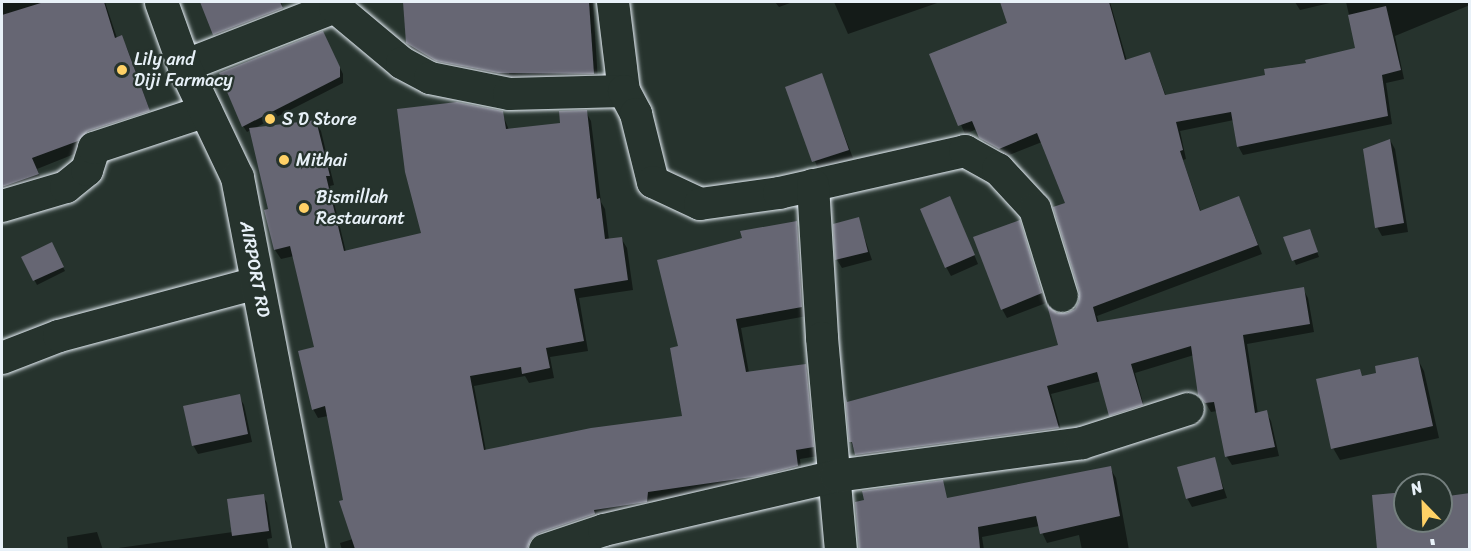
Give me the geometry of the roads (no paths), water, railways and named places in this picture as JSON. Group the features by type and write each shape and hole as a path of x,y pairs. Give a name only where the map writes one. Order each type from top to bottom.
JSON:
{"main road":[{"name":"AIRPORT RD","path":"161,2 184,66 237,177 309,549"}],"street":[{"path":"613,2 624,91 636,114 653,182 700,204 779,194 965,151 998,168 1035,209 1062,296"},
{"path":"184,66 335,7 402,63 430,78 509,94 624,91"},
{"path":"2,206 66,188 87,170 94,147 206,111"},
{"path":"813,185 822,338 841,549"},
{"path":"2,358 60,336 257,283"},
{"path":"544,549 604,530 836,476 1082,443 1188,409"}],"place":[{"name":"Lily and Diji Farmacy","path":"122,70"},
{"name":"S D Store","path":"270,119"},
{"name":"Mithai","path":"284,160"},
{"name":"Bismillah Restaurant","path":"304,208"}]}
